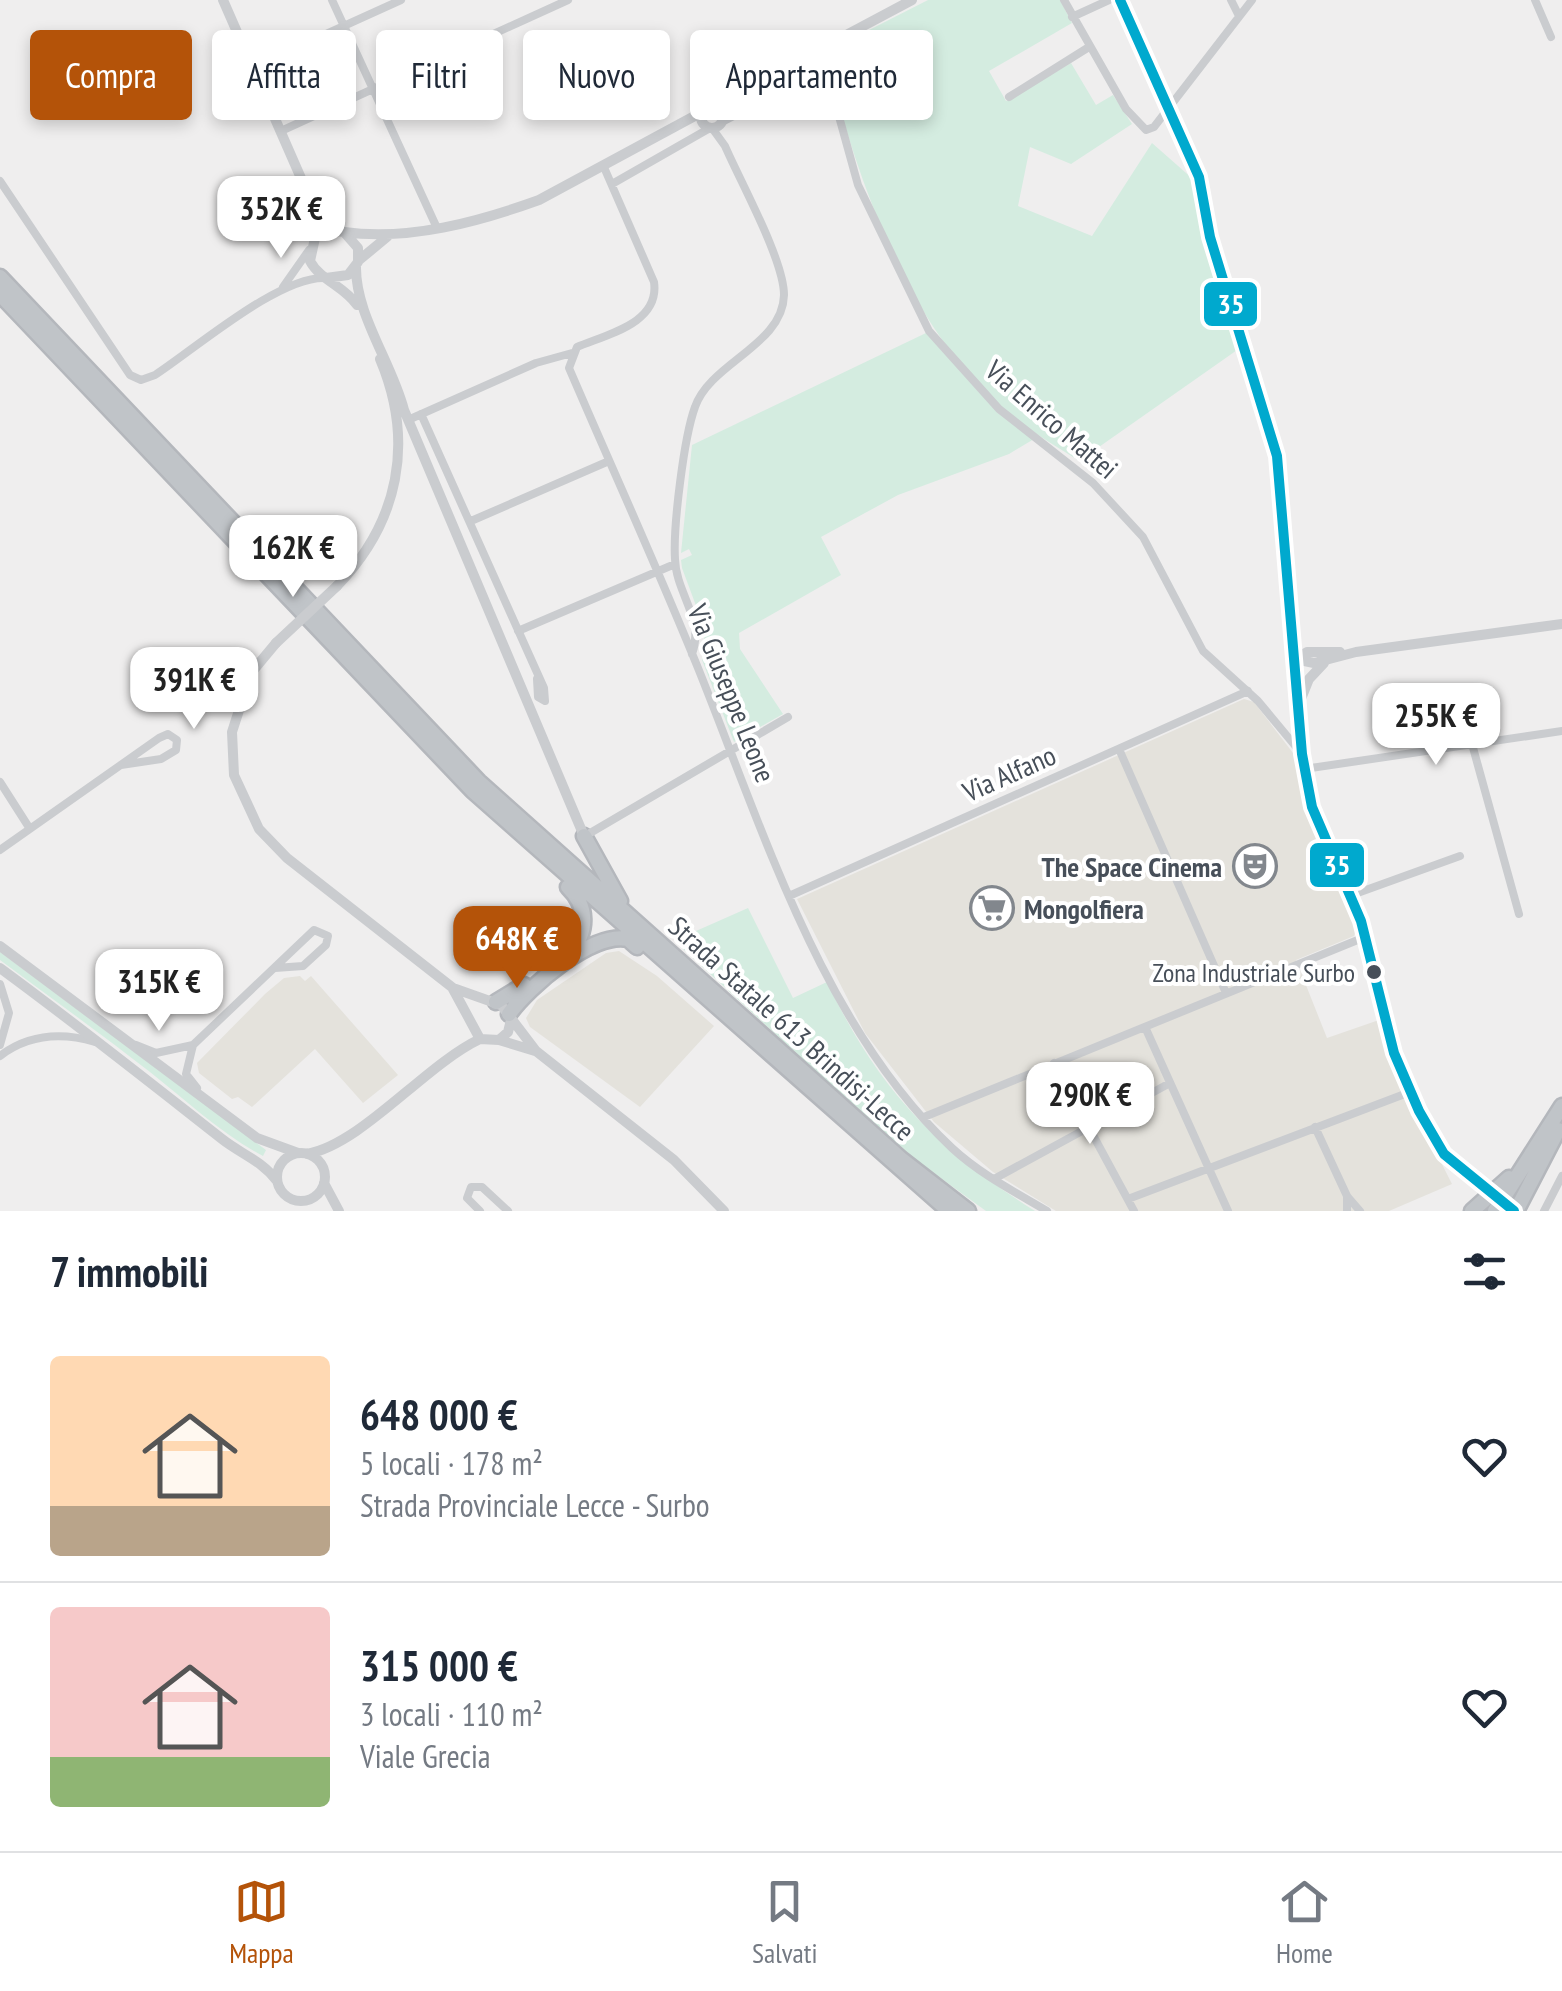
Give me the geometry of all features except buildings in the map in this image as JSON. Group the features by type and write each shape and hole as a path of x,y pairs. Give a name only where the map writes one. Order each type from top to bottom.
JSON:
{"highway":[{"name":"Strada Statale 613 Brindisi-Lecce","path":"0,278 479,782 902,1159 968,1211"},
{"name":"Strada Statale 613 Brindisi-Lecce","path":"0,294 472,790 949,1211"},
{"path":"492,1002 565,956 580,941 583,922 583,907 575,893 528,850 514,828"},
{"path":"584,836 612,892 680,956 687,968"},
{"path":"510,1017 522,996 585,948 613,936 628,939 694,998 716,1009"},
{"path":"1516,1211 1558,1126 1562,1106"},
{"path":"1472,1211 1558,1126"},
{"path":"1495,1211 1558,1126"},
{"path":"1505,1211 1558,1126"},
{"path":"902,1159 976,1211"}],"street":[{"path":"224,0 237,30"},
{"path":"332,0 437,228"},
{"path":"335,30 401,0"},
{"path":"281,130 568,0"},
{"path":"854,30 912,0"},
{"path":"1064,0 1126,109 1146,130 1252,0"},
{"path":"1072,17 1110,0"},
{"path":"1120,0 1198,177 1210,237 1276,456 1302,754 1312,807 1352,894 1383,1015 1410,1092 1444,1154 1484,1190"},
{"path":"1231,0 1239,16"},
{"path":"1535,0 1551,37"},
{"path":"1009,96 1090,46"},
{"path":"276,294 293,277 313,242 341,231 369,235 437,228 539,200 690,118"},
{"path":"277,120 313,210 314,269 357,305"},
{"path":"692,654 698,630 675,564 694,409 707,387 774,323 784,298 779,269 713,120"},
{"path":"716,125 718,120"},
{"path":"658,136 716,125 721,120"},
{"path":"612,184 726,120"},
{"name":"Via Enrico Mattei","path":"840,120 858,185 929,331 999,409 1094,482 1143,537 1203,652 1248,691 1302,754"},
{"path":"408,420 546,360 572,353 643,317 656,298 654,282 603,165"},
{"path":"296,166 341,231 358,248 357,305 396,404 398,472 388,514 370,548 337,586 276,642 251,673 232,732 234,775 248,812 287,858 453,988 492,1002 510,1017 536,1051 674,1160 724,1211"},
{"path":"0,181 130,375 141,380 276,294 300,282 341,278 379,241 406,232"},
{"path":"356,266 358,292 394,373 408,420 584,836 788,716"},
{"name":"Via Giuseppe Leone","path":"572,353 569,368 692,654 789,896 854,1022 924,1117 954,1150 1047,1211"},
{"path":"421,414 538,678"},
{"path":"470,521 609,461"},
{"path":"518,631 675,564"},
{"path":"1292,618 1302,639 1330,655"},
{"path":"1295,659 1307,652 1330,655 1562,624"},
{"path":"1299,710 1309,679 1330,655"},
{"name":"Via Alfano","path":"789,896 1248,691"},
{"path":"1304,769 1562,731"},
{"path":"0,850 159,738 168,734 177,740 176,750 160,759 121,766"},
{"path":"1472,744 1519,914"},
{"path":"1119,749 1226,993"},
{"path":"0,782 30,829"},
{"path":"1352,894 1460,856"},
{"path":"128,1043 156,1053 193,1045 314,930 328,936 326,945 304,966 275,968"},
{"path":"924,1117 1365,937"},
{"path":"0,946 272,1147 319,1161 339,1211"},
{"path":"0,968 106,1046 225,1142 261,1162 283,1194 304,1201 314,1211"},
{"path":"0,984 8,1012 0,1046"},
{"path":"453,988 474,1031 536,1051"},
{"path":"277,1180 280,1166 344,1138 457,1050 474,1031 478,1007 492,1002"},
{"path":"499,1040 508,1032 510,1017"},
{"path":"1145,1027 1228,1211"},
{"path":"0,1056 39,1037 70,1036 106,1046"},
{"path":"193,1045 186,1074 223,1113"},
{"path":"1054,1064 1134,1211"},
{"path":"994,1179 1170,1083"},
{"path":"1128,1199 1410,1092"},
{"path":"1316,1127 1347,1196 1360,1211"},
{"path":"304,1201 317,1196 344,1138"},
{"path":"1544,1211 1562,1176"},
{"path":"480,1211 467,1198 470,1188 482,1187 508,1211"},
{"path":"1347,1196 1347,1211"}],"shaded area":[{"path":"1244,699 1254,702 1293,753 1358,924 1354,936 1296,960 1327,1038 1379,1020 1404,1089 1452,1184 1389,1211 1056,1211 993,1172 934,1122 865,1033 797,899"},
{"path":"619,951 657,976 714,1026 640,1107 530,1027 526,1018 537,1000 606,953"},
{"path":"300,976 305,981 311,976 398,1075 363,1103 315,1049 252,1107 238,1097 232,1099 199,1073 197,1063 265,994 284,978"}],"green space":[{"path":"928,0 1060,0 1072,23 989,71 1006,101 1071,63 1096,105 1113,95 1132,124 1071,164 1030,147 1018,206 1092,236 1152,143 1194,180 1240,348 1079,461 1003,409 937,333 911,290 869,197 844,120 933,120 933,30 869,30"},
{"path":"926,333 998,413 1034,439 1009,454 898,495 821,537 841,575 739,633 740,649 783,714 734,742 702,660 705,630 682,568 681,560 692,555 689,549 681,553 692,445"},
{"path":"748,908 793,998 827,982 867,1054 913,1113 967,1164 1035,1211 986,1211 898,1147 682,948 696,931"},
{"path":"0,952 266,1150 263,1156 218,1127 0,960"}],"transit line":[{"name":"35","path":"1120,0 1199,177 1210,237 1277,456 1302,754 1312,807 1361,921 1394,1053 1419,1111 1444,1154 1514,1211"}],"place":[{"name":"The Space Cinema","path":"1255,866"},
{"name":"Mongolfiera","path":"992,908"},
{"name":"Zona Industriale Surbo","path":"1374,972"}]}
